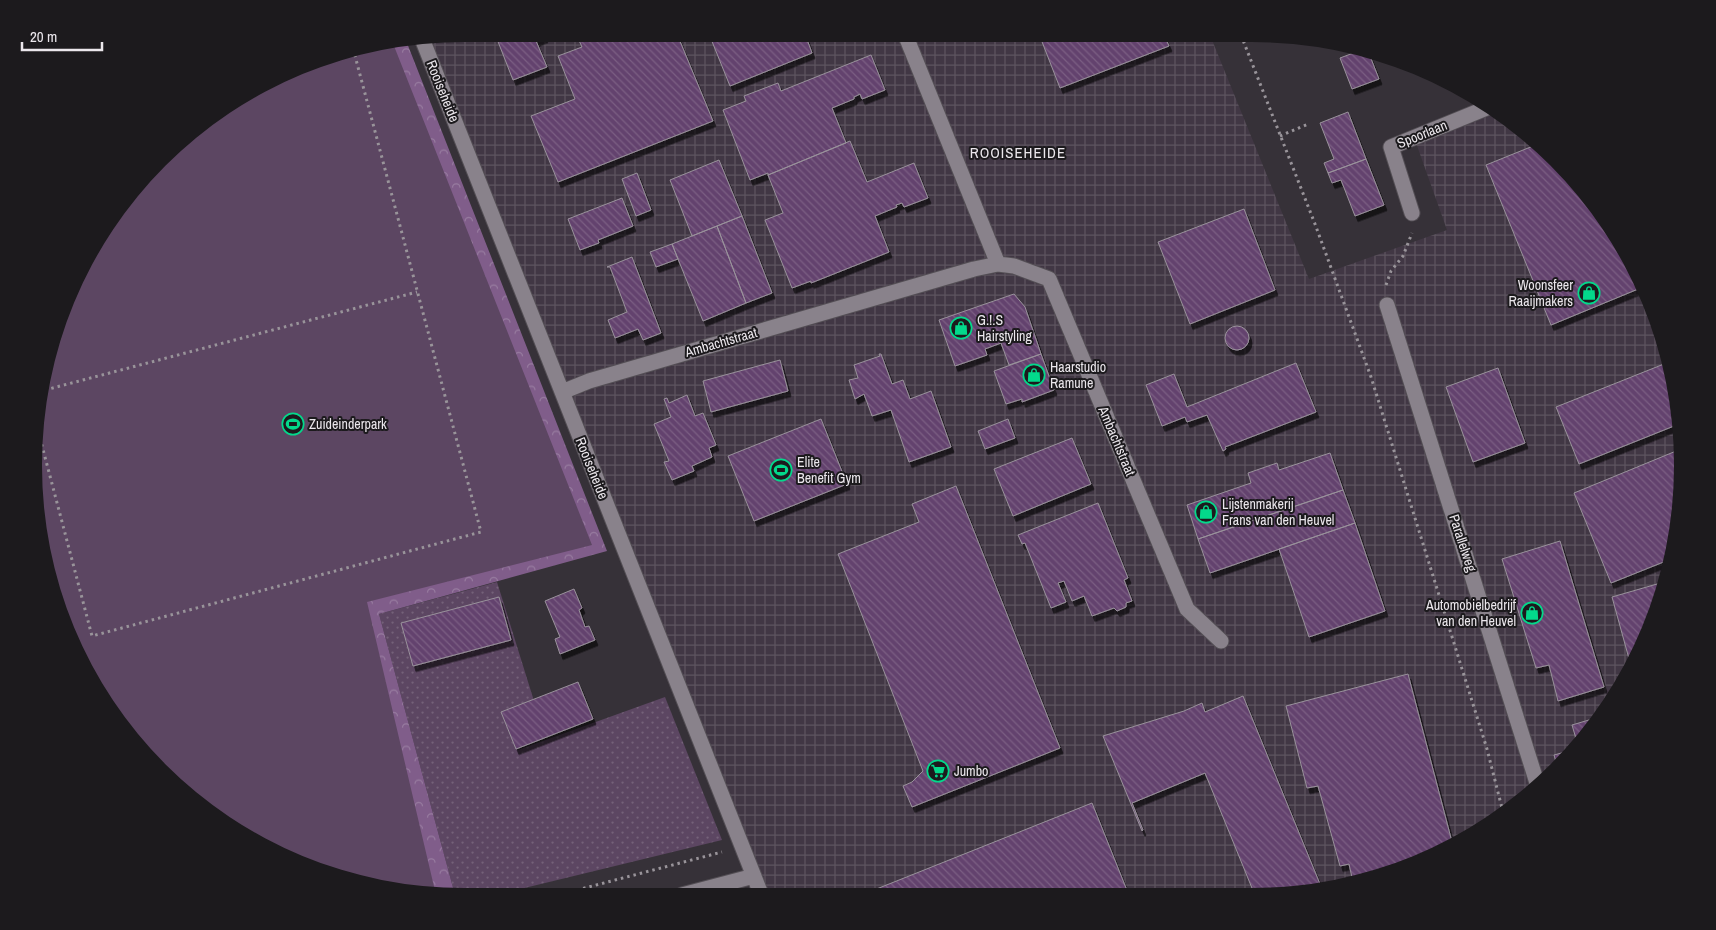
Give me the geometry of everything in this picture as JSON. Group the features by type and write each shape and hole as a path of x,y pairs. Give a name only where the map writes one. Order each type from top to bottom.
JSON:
{"street":[{"path":"909,42 998,264"},
{"name":"Rooiseheide","path":"424,44 759,888"},
{"name":"Spoorlaan","path":"1412,213 1391,146 1480,110"},
{"name":"Ambachtstraat","path":"562,392 588,380 998,264 1014,266 1049,279 1187,609 1221,641"},
{"name":"Parallelweg","path":"1387,305 1535,778"},
{"path":"709,888 754,876"}],"path":[{"path":"1244,42 1315,224 1371,377 1487,749 1502,804"},
{"path":"43,448 92,636 481,532 355,57"},
{"path":"1280,136 1308,124"},
{"path":"1387,305 1385,288 1391,271 1403,256 1415,226 1412,213"},
{"path":"50,389 417,292"},
{"path":"584,888 742,846"}],"shaded area":[{"path":"465,42 1213,42 1309,279 1447,230 1415,140 1483,112 1530,147 1569,186 1602,230 1617,254 1630,278 1651,329 1659,356 1670,410 1673,437 1673,493 1670,520 1659,574 1651,601 1630,652 1602,700 1586,722 1569,744 1530,783 1486,816 1438,844 1387,865 1360,873 1306,884 1251,888 761,888 427,44"},
{"name":"Zuideinderpark","path":"395,49 592,545 367,602 434,887 410,884 356,873 329,865 278,844 230,816 208,800 186,783 147,744 114,700 99,676 86,652 65,601 57,574 46,520 43,493 43,437 46,410 57,356 75,303 99,254 114,230 147,186 186,147 230,114 254,99 278,86 329,65"},
{"path":"497,582 534,701 504,711 518,750 665,697 722,840 525,888 453,888 379,614"}],"green space":[{"path":"408,46 607,551 379,614 453,888 412,884 338,578 372,54"}],"building":[{"path":"498,42 536,42 547,67 513,80"},
{"path":"580,42 680,42 713,121 558,182 531,116 575,99 558,56 582,47"},
{"path":"712,42 808,42 812,53 730,86"},
{"path":"1042,42 1167,42 1169,46 1060,88"},
{"path":"871,55 885,90 862,99 860,94 854,97 854,99 832,108 846,143 768,175 768,173 750,180 723,110 746,101 744,96 778,83 781,91"},
{"path":"1349,55 1372,60 1379,79 1352,89 1340,58"},
{"path":"1348,112 1366,159 1328,173 1324,163 1334,159 1320,123"},
{"path":"850,141 867,182 914,163 928,198 904,207 902,203 896,205 897,207 875,216 889,252 811,283 811,281 792,288 765,220 783,213 768,175"},
{"path":"1530,147 1569,186 1586,208 1617,254 1635,290 1551,325 1486,165"},
{"path":"1366,159 1384,205 1355,216 1341,180 1332,183 1328,173"},
{"path":"719,160 742,216 692,236 670,180"},
{"path":"637,173 651,210 636,216 622,179"},
{"path":"622,198 633,226 598,240 599,243 580,250 568,219"},
{"path":"1244,209 1275,290 1190,324 1158,242"},
{"path":"742,216 772,293 746,303 717,226"},
{"path":"717,226 746,303 703,321 672,244"},
{"path":"672,244 678,259 656,267 650,252"},
{"path":"632,257 661,333 643,340 638,329 615,338 608,320 627,312 610,267 607,267"},
{"path":"1014,294 1025,307 1041,354 1009,365 1001,343 985,349 987,355 955,366 939,320"},
{"path":"1237,326 1245,330 1249,338 1245,346 1237,350 1229,346 1225,338 1229,330"},
{"path":"879,354 881,354 892,384 903,380 910,399 931,391 951,447 909,462 891,410 872,416 864,394 855,399 849,380 858,378 854,365 880,356"},
{"path":"1041,354 1054,390 1022,402 1022,399 1006,404 994,371"},
{"path":"780,360 788,391 711,412 703,381"},
{"path":"1296,363 1316,412 1225,447 1226,449 1223,451 1207,415 1187,422 1185,417 1162,426 1146,385 1174,374 1187,407"},
{"path":"1661,365 1672,427 1579,464 1556,407"},
{"path":"1498,368 1525,443 1473,462 1446,387"},
{"path":"687,395 695,416 703,413 716,445 709,448 712,457 692,466 694,471 672,480 664,462 669,461 654,424 671,417 664,399 667,398 669,403"},
{"path":"821,419 847,484 754,521 728,456"},
{"path":"1008,419 1015,438 985,449 978,431"},
{"path":"1072,438 1091,484 1013,516 994,469"},
{"path":"1674,452 1673,493 1661,563 1611,583 1574,493"},
{"path":"1330,453 1343,490 1198,539 1187,505 1251,483 1248,473 1277,463 1279,470"},
{"path":"956,486 1060,748 912,807 903,786 912,782 923,771 838,554 919,522 912,504"},
{"path":"1343,490 1355,523 1210,573 1198,539"},
{"path":"1098,503 1128,578 1124,580 1132,601 1126,603 1126,607 1117,611 1114,608 1092,616 1084,596 1072,601 1064,581 1058,583 1066,602 1051,608 1025,543 1022,544 1018,535"},
{"path":"1355,523 1385,611 1309,637 1279,549"},
{"path":"1560,541 1604,687 1558,701 1549,665 1536,668 1502,559"},
{"path":"1656,584 1641,627 1628,655 1612,597"},
{"path":"574,589 582,608 579,610 585,627 589,626 595,640 560,654 555,639 560,637 545,601"},
{"path":"499,597 511,640 413,666 401,623"},
{"path":"1408,674 1451,837 1413,855 1360,873 1351,875 1349,864 1340,866 1318,786 1307,788 1286,706"},
{"path":"578,682 593,719 516,749 501,712"},
{"path":"1243,696 1319,882 1279,887 1252,888 1205,773 1132,803 1142,831 1103,736 1184,711 1202,703 1205,712"},
{"path":"1587,721 1575,736 1572,725"},
{"path":"1092,803 1126,888 879,888"}],"place":[{"name":"Woonsfeer Raaijmakers","path":"1589,293"},
{"name":"G.!.S Hairstyling","path":"961,328"},
{"name":"Haarstudio Ramune","path":"1034,375"},
{"name":"Zuideinderpark","path":"293,424"},
{"name":"Elite Benefit Gym","path":"781,470"},
{"name":"Lijstenmakerij Frans van den Heuvel","path":"1206,512"},
{"name":"Automobielbedrijf van den Heuvel","path":"1532,613"},
{"name":"Jumbo","path":"938,771"}],"district":[{"name":"ROOISEHEIDE","path":"1018,153"}]}
